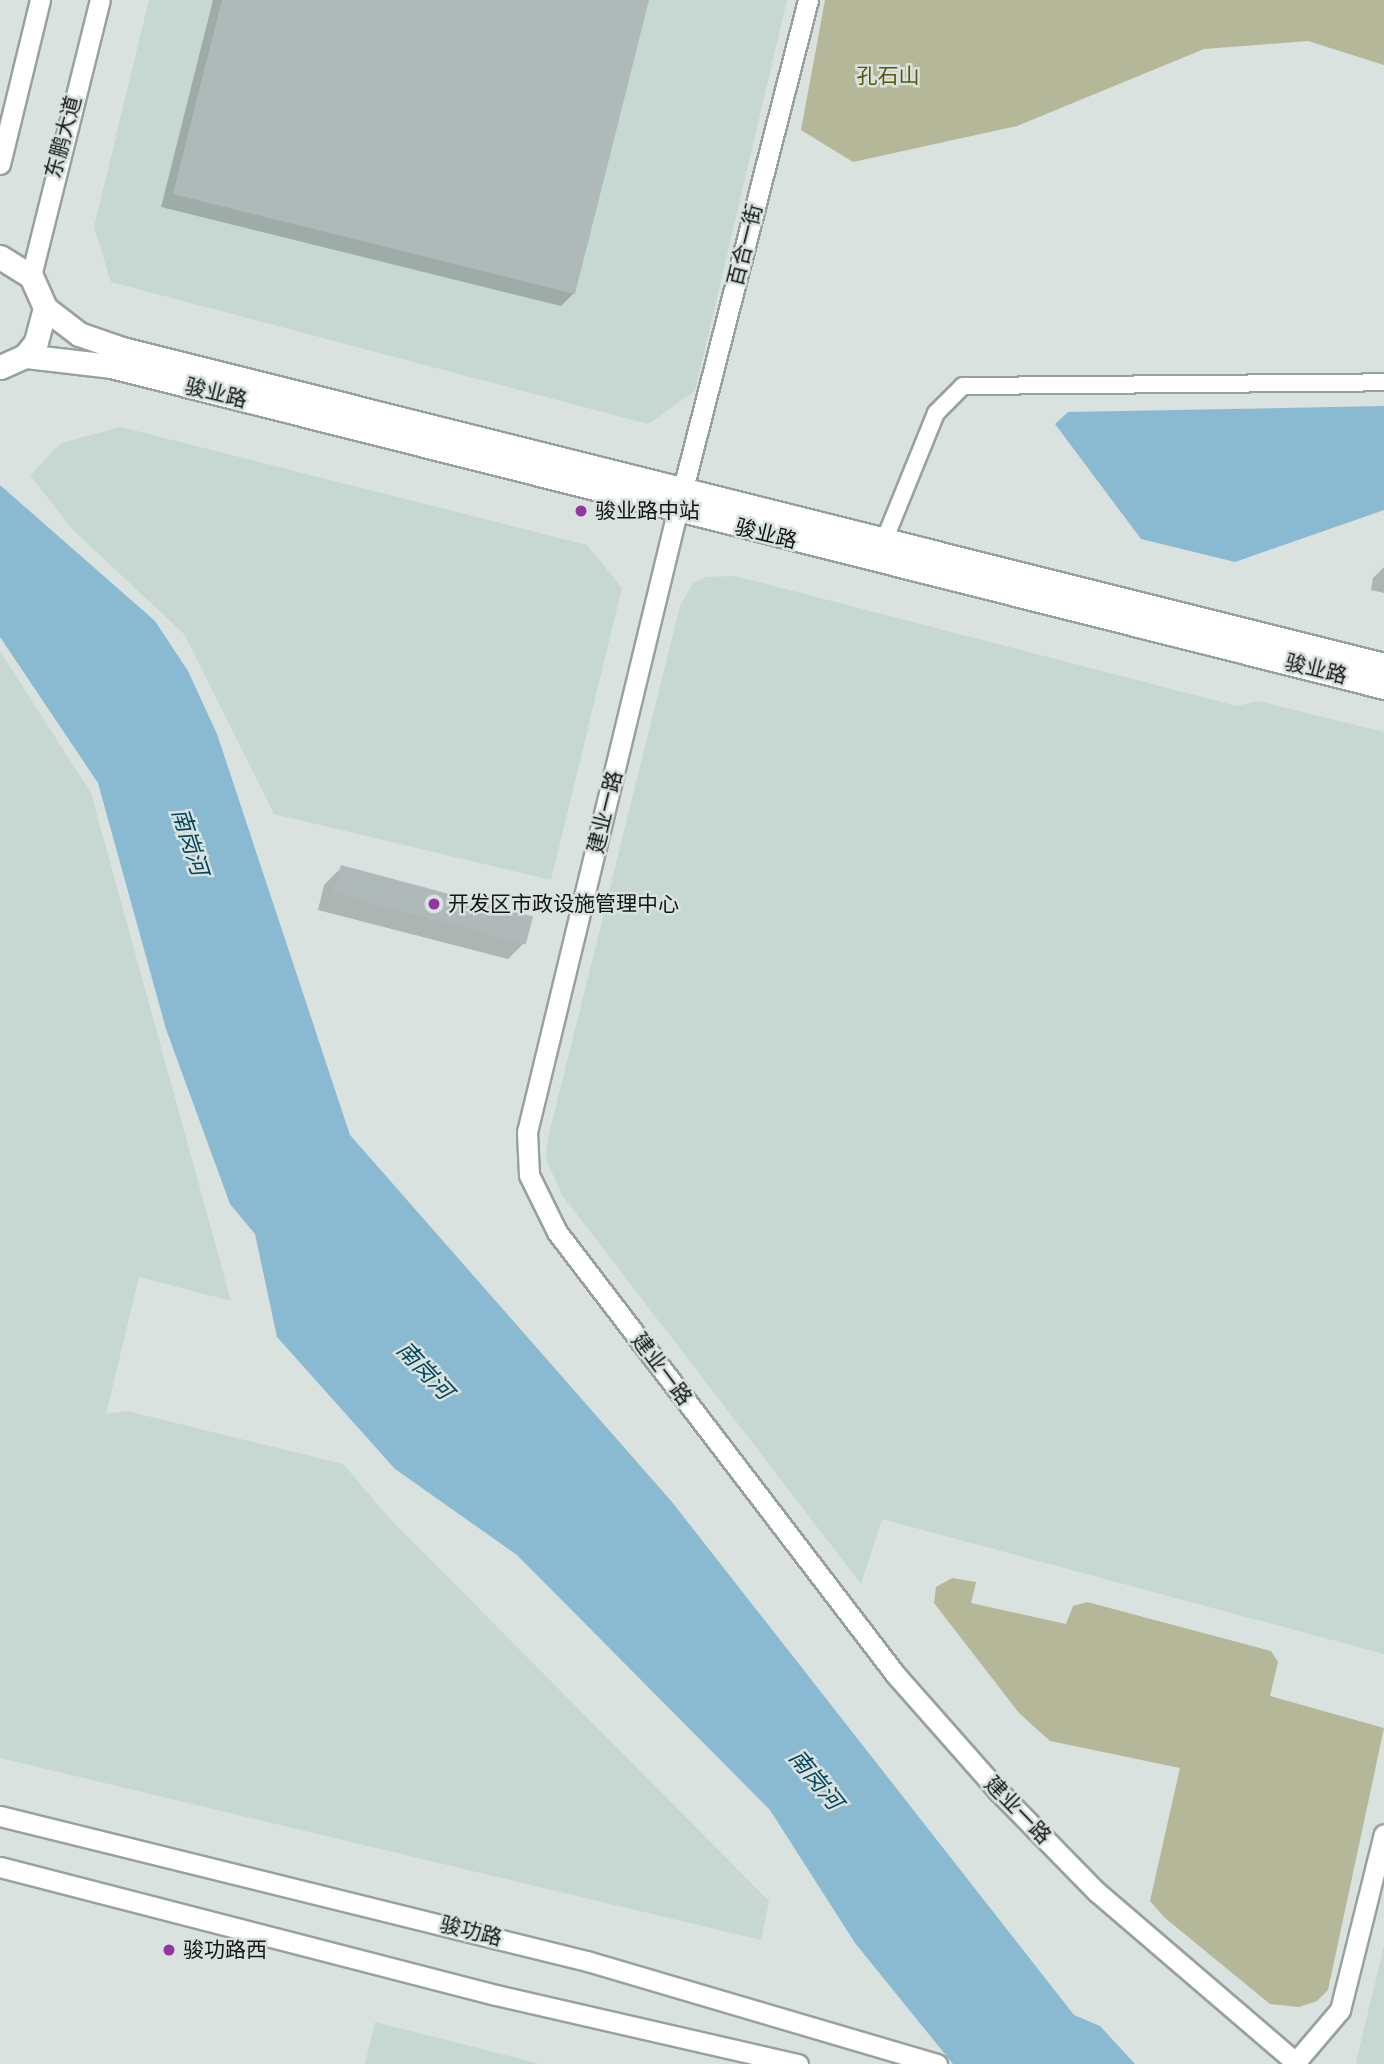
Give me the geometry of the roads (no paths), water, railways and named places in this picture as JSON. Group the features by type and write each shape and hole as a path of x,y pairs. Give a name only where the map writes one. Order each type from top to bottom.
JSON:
{"main road":[{"path":"0,257 31,276 45,308 40,334 24,356 0,367"},
{"name":"骏业路","path":"45,308 79,334 122,349 680,501 1384,687"},
{"name":"骏业路","path":"24,356 111,366 680,501 884,541 1384,666"}],"street":[{"path":"0,164 40,0"},
{"name":"东鹏大道","path":"31,276 100,0"},
{"name":"百合一街","path":"680,501 808,0"},
{"path":"884,541 936,413 962,386 1384,382"},
{"name":"建业一路","path":"680,501 527,1132 529,1175 542,1209 912,1694 1097,1892 1294,2063"},
{"name":"骏功路","path":"0,1816 587,1961 935,2063"},
{"path":"1294,2063 1340,2011 1384,1834"},
{"path":"0,1867 457,1985 798,2064"}],"water":[{"path":"1384,406 1384,510 1235,562 1141,539 1055,424 1068,412"},
{"name":"南岗河","path":"0,485 155,621 188,671 217,734 350,1135 672,1502 1074,2015 1100,2026 1135,2064 953,2064 855,1943 770,1810 517,1555 395,1469 277,1337 255,1234 230,1204 166,1029 98,783 0,637"}],"place":[{"name":"骏业路中站","path":"581,511"},
{"name":"开发区市政设施管理中心","path":"434,904"},
{"name":"骏功路西","path":"169,1950"}],"park label":[{"name":"孔石山","path":"888,76"}]}
